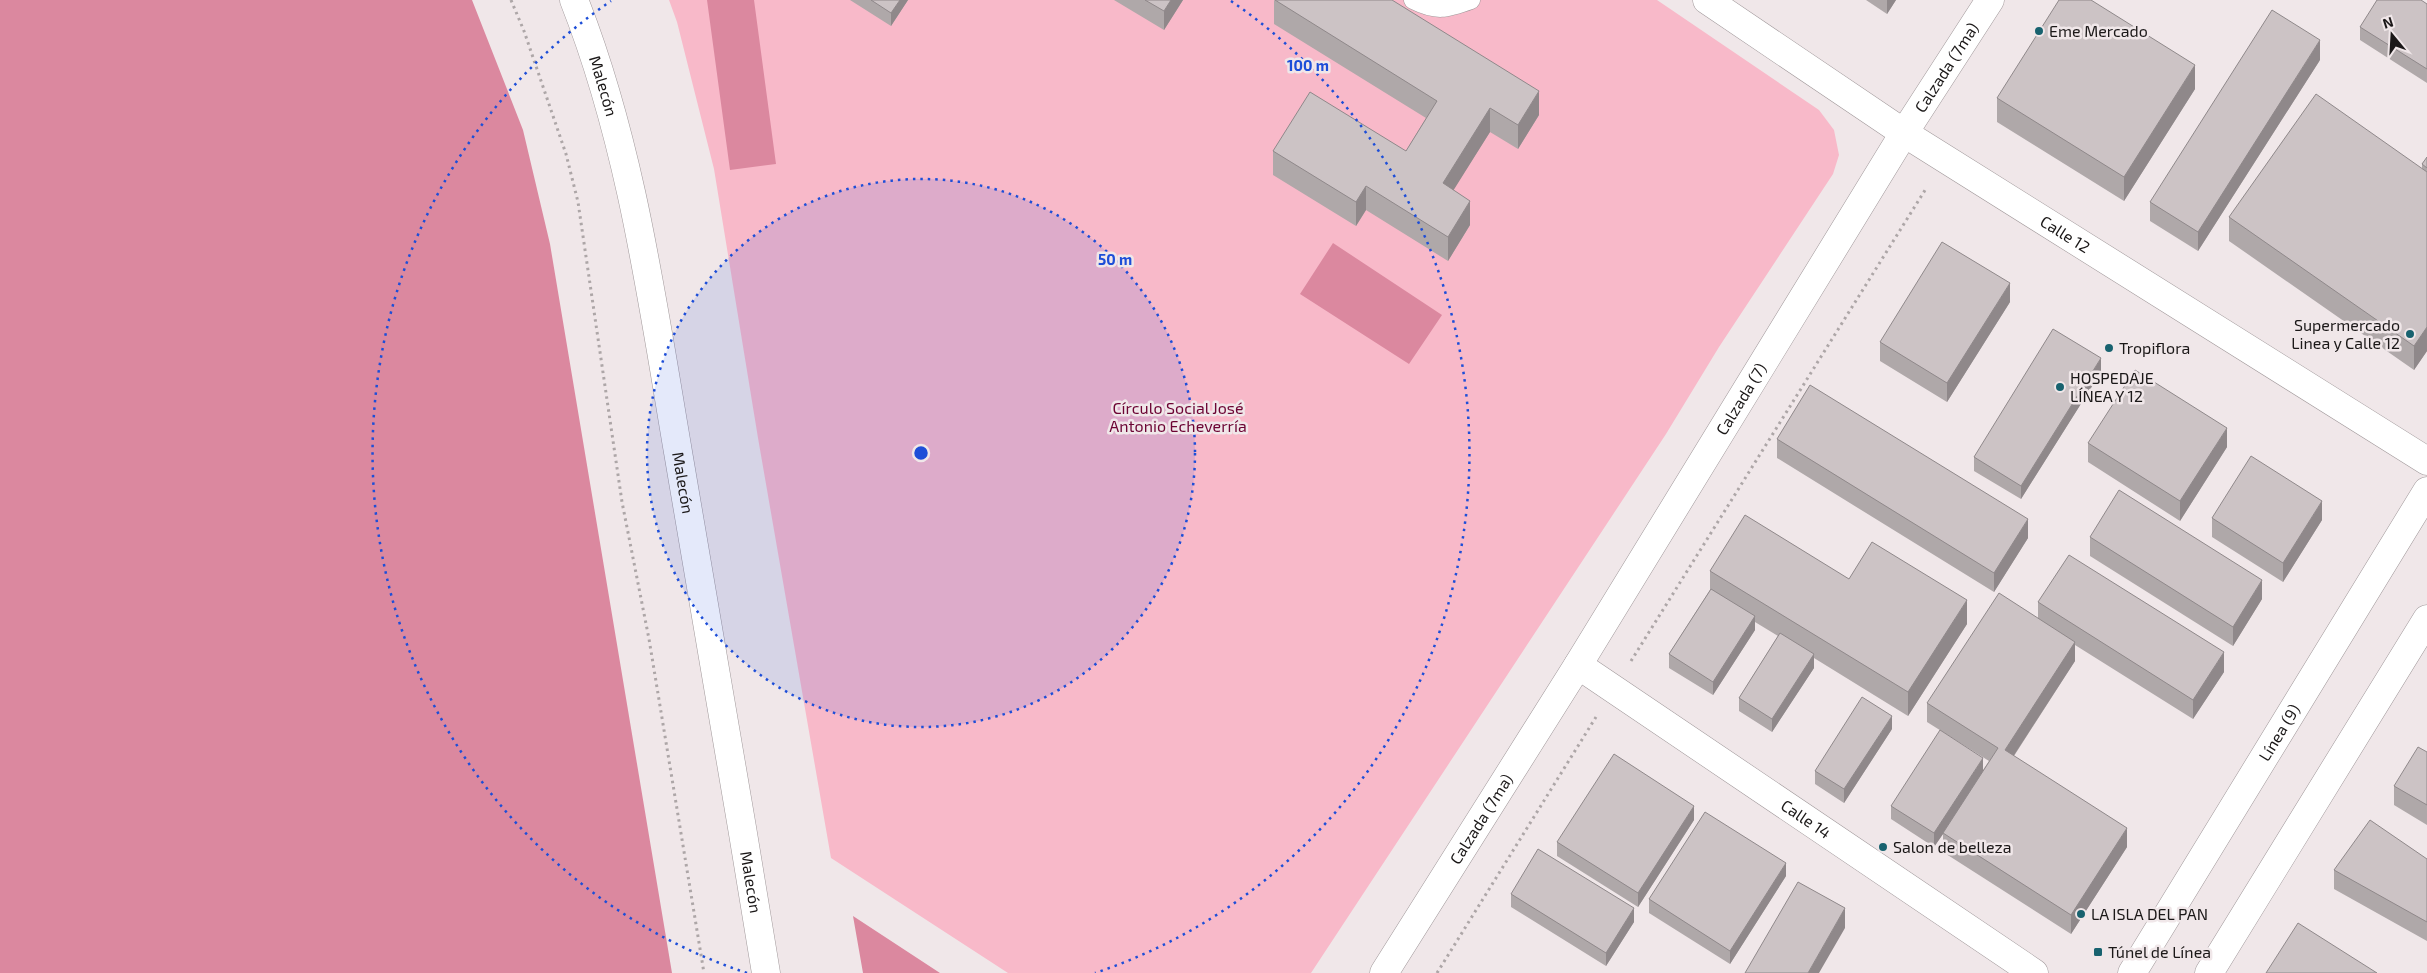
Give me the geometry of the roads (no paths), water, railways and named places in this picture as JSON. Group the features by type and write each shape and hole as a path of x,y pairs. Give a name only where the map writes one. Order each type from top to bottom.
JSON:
{"main road":[{"name":"Malecón","path":"574,0 605,91 628,176 654,313 766,973"},
{"name":"Calle 12","path":"1707,0 1904,133 2427,461"},
{"name":"Calzada (7ma)","path":"1904,133 1990,0"},
{"name":"Calzada (7)","path":"1578,665 1904,133"},
{"name":"Línea (9)","path":"2132,973 2427,491"},
{"path":"2209,973 2427,619"},
{"name":"Calzada (7ma)","path":"1384,973 1578,665"},
{"name":"Calle 14","path":"1578,665 1612,690 2034,973"}],"lane":[{"path":"1413,0 1431,9 1449,7 1471,0"}],"place":[{"name":"Eme Mercado","path":"2039,31"},
{"name":"Supermercado Linea y Calle 12","path":"2410,334"},
{"name":"Tropiflora","path":"2109,348"},
{"name":"HOSPEDAJE LÍNEA Y 12","path":"2060,387"},
{"name":"Salon de belleza","path":"1883,847"},
{"name":"LA ISLA DEL PAN","path":"2081,914"},
{"name":"Túnel de Línea","path":"2098,952"}],"park label":[{"name":"Círculo Social José Antonio Echeverría","path":"1178,417"}]}
